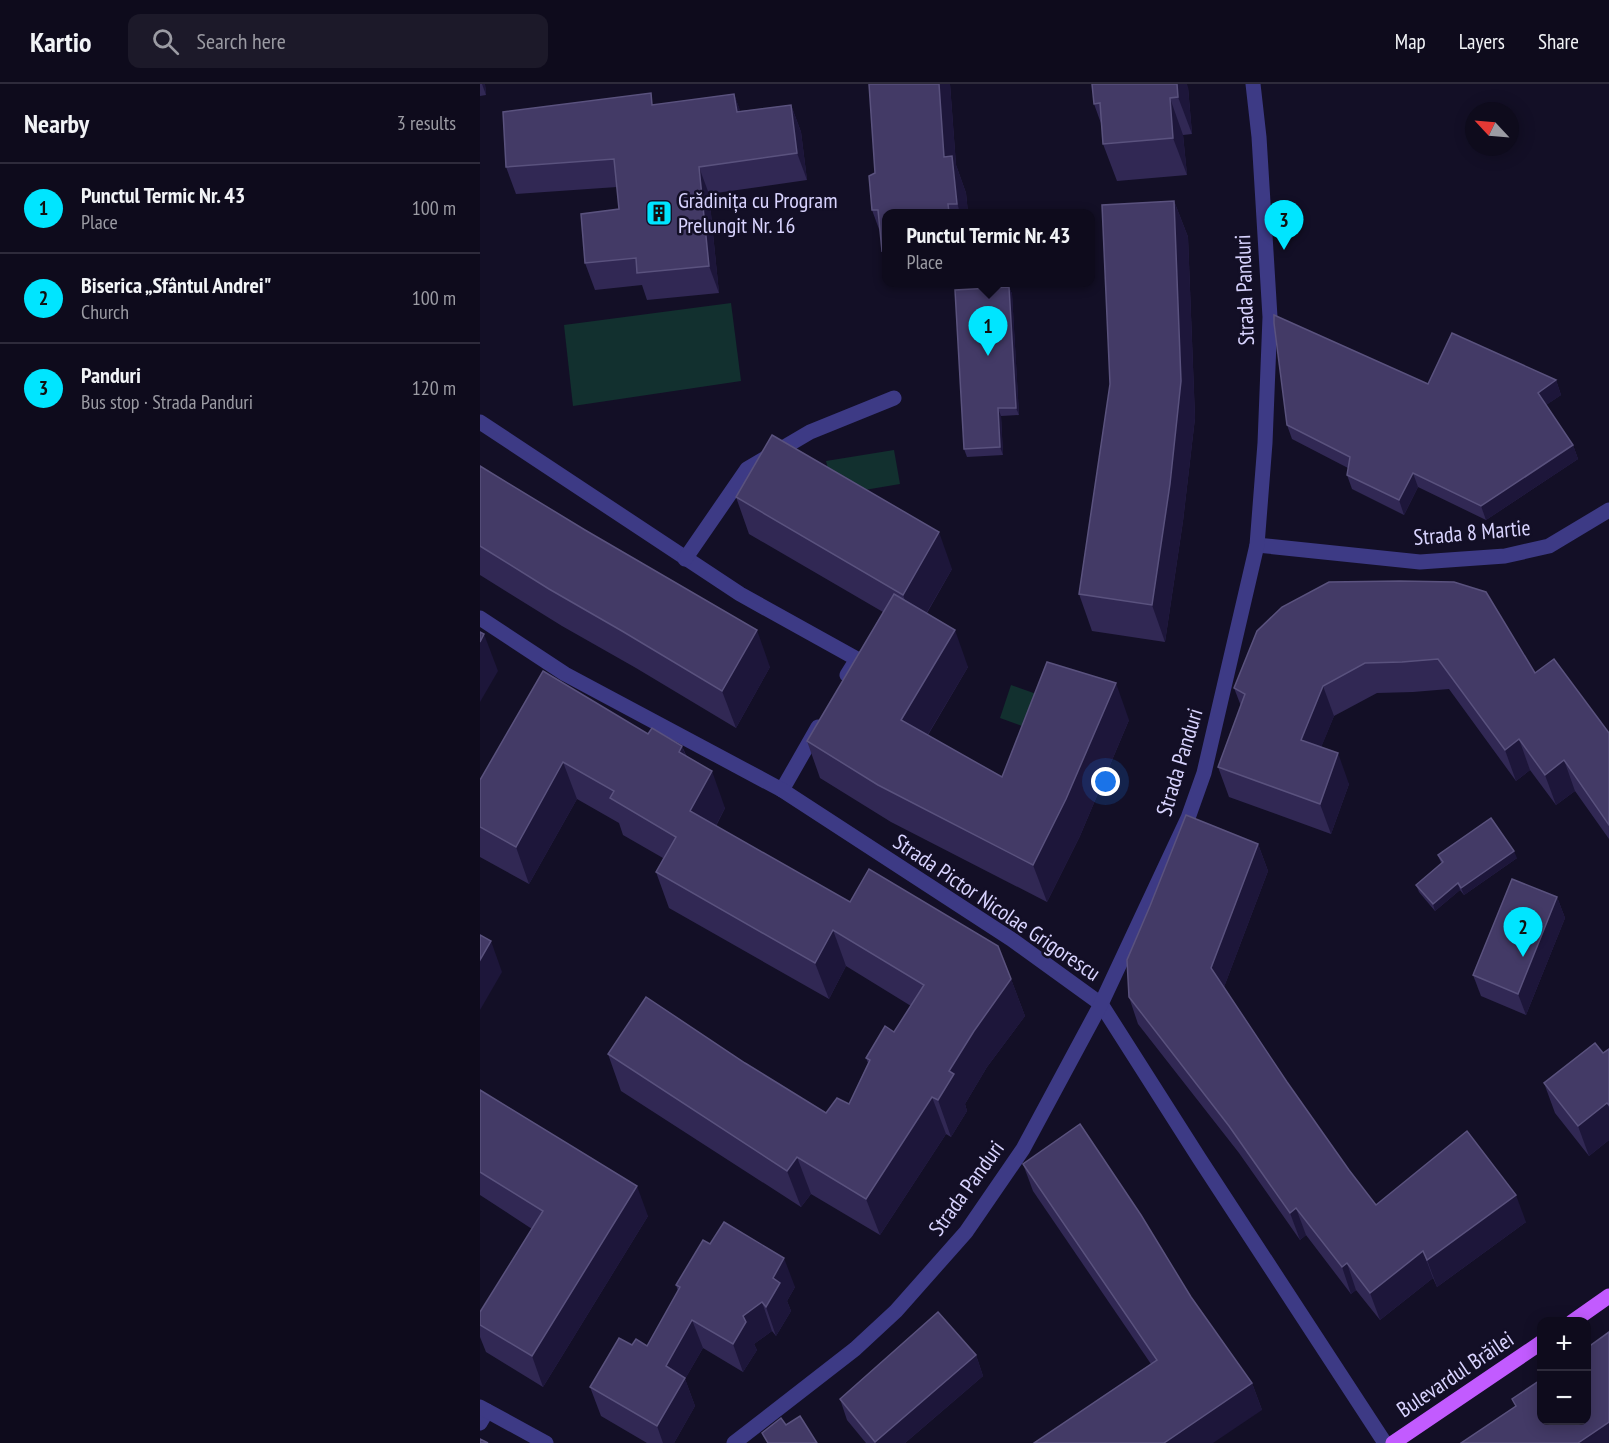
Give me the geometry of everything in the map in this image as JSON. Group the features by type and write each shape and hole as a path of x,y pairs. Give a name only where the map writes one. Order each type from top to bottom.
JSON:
{"main road":[{"path":"1579,1317 1609,1296"},
{"name":"Bulevardul Brăilei","path":"1394,1443 1537,1345"}],"street":[{"name":"Strada Panduri","path":"735,1443 855,1349 896,1311 966,1232 1023,1149 1101,1004 1188,818 1204,773 1257,545 1270,317 1259,137 1253,84"},
{"path":"686,559 747,469 810,432 894,398"},
{"path":"480,422 740,594 857,659 839,689"},
{"name":"Strada 8 Martie","path":"1257,545 1420,562 1504,556 1549,546 1609,510"},
{"name":"Strada Pictor Nicolae Grigorescu","path":"480,618 562,679 782,790 1011,939 1101,1004 1385,1443"},
{"path":"782,790 828,710"},
{"path":"482,1414 546,1443"}],"green space":[{"path":"731,303 741,381 573,406 564,325"},
{"path":"894,450 900,484 835,495 826,461"},
{"path":"1011,685 1042,696 1030,729 1000,718"}],"building":[{"path":"869,84 939,84 944,157 952,156 957,204 948,204 949,209 882,209 882,251 878,210 872,210 869,176 875,173"},
{"path":"1092,84 1177,84 1178,97 1170,98 1173,138 1103,144 1100,103 1094,104"},
{"name":"Grădinița cu Program Prelungit Nr. 16","path":"651,93 652,105 734,94 737,112 791,105 797,153 699,167 709,266 637,273 636,258 585,263 581,214 619,209 614,159 506,167 503,112"},
{"path":"1174,201 1181,381 1170,484 1152,605 1079,594 1110,384 1102,205"},
{"path":"1009,287 1016,408 998,408 1000,447 964,449 955,290"},
{"path":"1274,315 1428,384 1452,333 1556,380 1538,393 1573,445 1481,506 1413,473 1399,500 1347,475 1350,457 1287,425"},
{"path":"772,435 939,532 903,595 736,497"},
{"path":"480,466 757,630 722,691 480,546"},
{"path":"1329,582 1454,582 1486,592 1535,673 1554,659 1609,733 1609,825 1564,760 1545,775 1519,739 1505,750 1438,659 1365,663 1323,686 1301,740 1338,753 1320,804 1218,767 1245,694 1234,688 1257,631 1282,607"},
{"path":"894,594 955,630 901,720 1002,777 1047,662 1116,683 1066,799 1033,865 878,785 807,741"},
{"path":"543,671 648,734 652,728 682,746 679,752 712,771 690,811 850,902 869,869 998,946 1011,979 949,1071 954,1074 938,1100 932,1097 866,1199 797,1157 787,1171 608,1054 646,997 745,1063 826,1113 837,1098 849,1104 870,1060 866,1058 885,1026 894,1032 924,985 833,930 815,963 656,872 676,837 610,798 614,791 563,762 516,847 480,827 480,780"},
{"path":"1186,815 1258,844 1211,968 1287,1082 1376,1205 1467,1131 1516,1195 1427,1260 1423,1251 1370,1293 1347,1263 1342,1267 1296,1208 1290,1213 1229,1126 1129,997 1127,960"},
{"path":"1491,818 1514,851 1461,888 1458,883 1433,904 1416,885 1443,862 1438,855"},
{"path":"1512,879 1557,897 1518,994 1473,975"},
{"path":"480,935 491,941 480,960"},
{"path":"1595,1043 1603,1053 1609,1049 1609,1105 1607,1103 1578,1126 1544,1083"},
{"path":"480,1090 637,1186 532,1356 480,1325 480,1312 543,1211 480,1172"},
{"path":"1080,1124 1141,1215 1191,1297 1252,1383 1164,1443 1034,1443 1157,1360 1023,1164"},
{"path":"724,1222 784,1258 773,1278 780,1283 766,1307 762,1302 743,1316 746,1322 733,1344 692,1320 666,1366 685,1378 657,1426 590,1387 619,1338 632,1345 636,1339 647,1346 680,1287 676,1285 703,1240 710,1244"},
{"path":"938,1312 976,1355 875,1442 840,1399"},
{"path":"1609,1332 1609,1422 1578,1443 1461,1443 1516,1406 1512,1399 1537,1382 1537,1425 1591,1425 1591,1345"},
{"path":"800,1416 817,1443 768,1443 762,1433 781,1418 786,1425"}],"place":[{"name":"Grădinița cu Program Prelungit Nr. 16","path":"659,213"},
{"name":"Panduri","path":"1284,250"},
{"name":"Punctul Termic Nr. 43","path":"988,356"},
{"name":"Biserica „Sfântul Andrei\"","path":"1523,957"}]}
